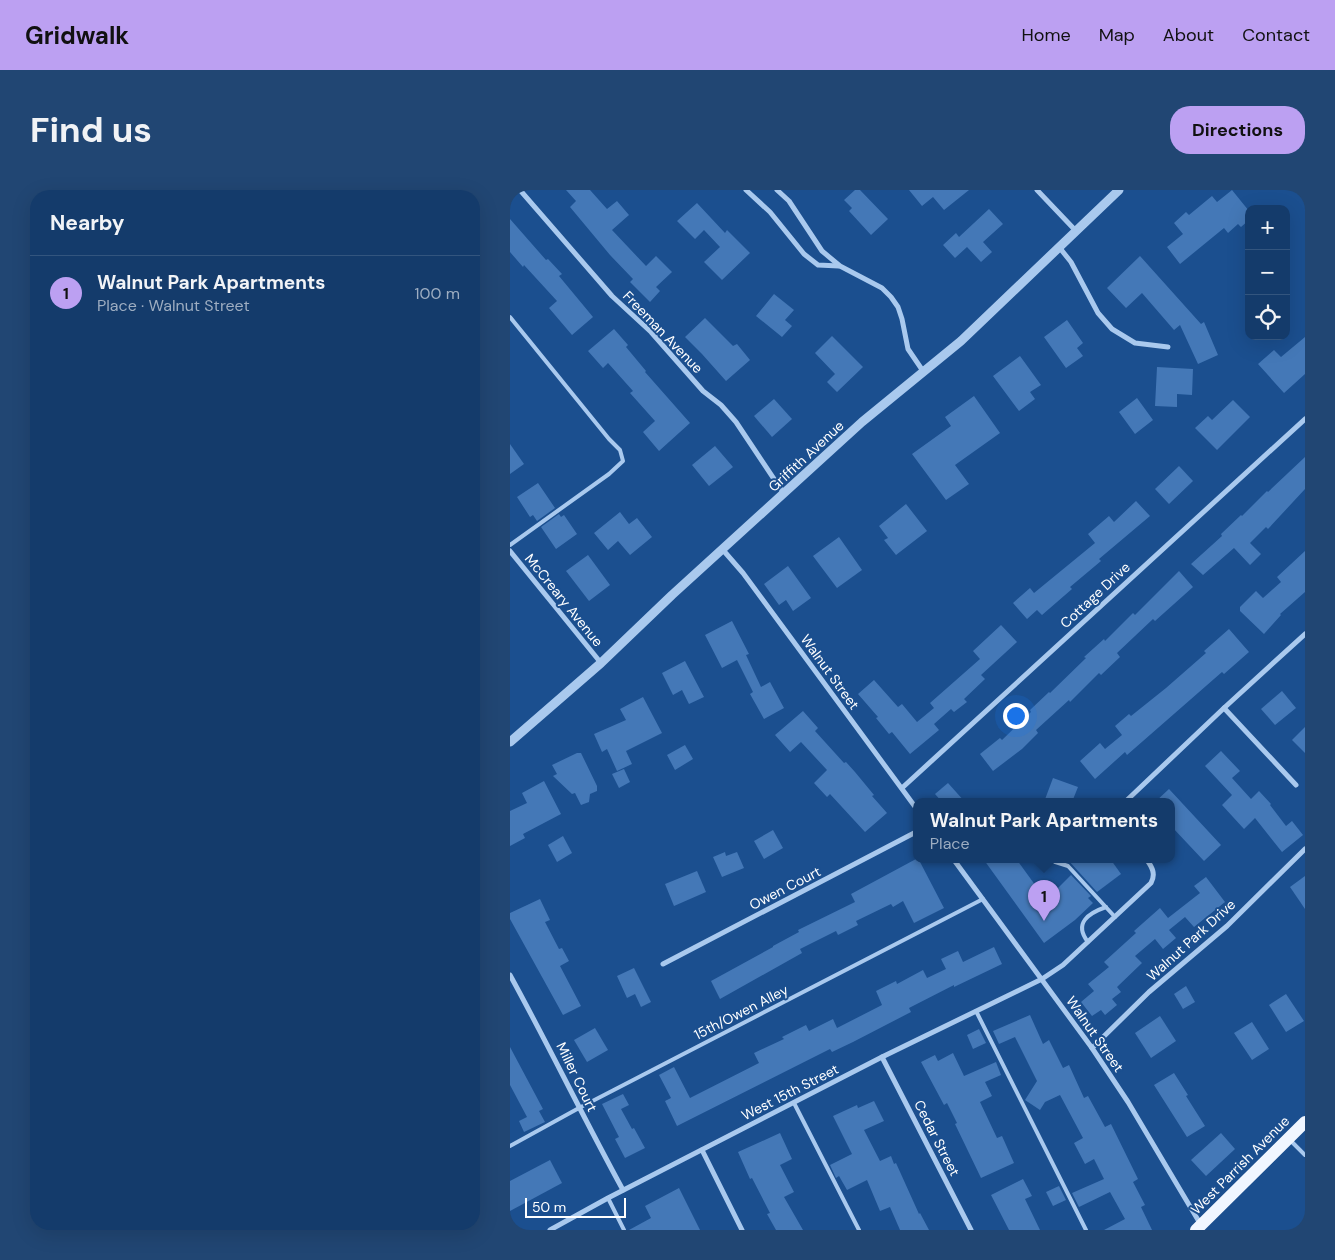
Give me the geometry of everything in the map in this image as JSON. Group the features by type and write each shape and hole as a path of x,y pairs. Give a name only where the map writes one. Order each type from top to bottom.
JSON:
{"main road":[{"name":"West Parrish Avenue","path":"1200,1228 1305,1122"}],"street":[{"name":"Freeman Avenue","path":"520,190 612,296 651,332 703,391 721,405 736,422 784,494"},
{"path":"746,190 770,212 804,254 818,265 840,266"},
{"path":"777,190 789,202 822,251 840,266 882,288 891,297 898,307 902,319 908,349 923,371"},
{"path":"1037,190 1076,231"},
{"name":"Griffith Avenue","path":"510,742 601,663 672,595 862,422 960,341 1120,190"},
{"path":"1059,246 1071,262 1098,313 1112,330 1135,343 1168,347"},
{"name":"Cottage Drive","path":"902,788 1305,419"},
{"name":"Walnut Street","path":"723,550 743,573 913,804"},
{"name":"McCreary Avenue","path":"510,551 601,663"},
{"path":"1129,798 1305,634"},
{"path":"1224,708 1296,785"},
{"name":"Owen Court","path":"664,964 913,834"},
{"name":"Walnut Park Drive","path":"1092,1048 1149,992 1227,926 1305,849"},
{"name":"Walnut Street","path":"956,863 1092,1048 1128,1102 1200,1228"},
{"path":"1042,979 1063,965 1152,883 1154,871 1149,863"},
{"name":"Miller Court","path":"510,974 623,1190"},
{"name":"West 15th Street","path":"550,1230 623,1190 882,1057 1042,979"},
{"name":"Cedar Street","path":"882,1057 971,1230"},
{"path":"702,1150 742,1230"}],"lane":[{"path":"510,317 620,450 623,461 609,474 510,545"},
{"path":"1058,863 1068,866 1115,917"},
{"name":"15th/Owen Alley","path":"510,1146 579,1108 983,899"},
{"path":"1088,942 1082,934 1082,926 1087,917 1106,907"},
{"path":"976,1011 1086,1230"},
{"path":"794,1102 859,1230"},
{"path":"1288,1138 1305,1155"},
{"path":"608,1198 624,1230"}],"building":[{"path":"566,190 590,190 607,209 617,201 629,215 612,230 646,266 656,256 672,272 656,287 660,291 650,302 630,282 633,279 610,255 570,207 576,201"},
{"path":"855,190 860,190 888,219 871,235 849,211 852,208 844,200"},
{"path":"909,190 969,190 944,210 933,197 922,206"},
{"path":"1232,190 1245,206 1245,224 1241,227 1238,224 1228,233 1224,228 1180,264 1167,247 1183,234 1174,223 1186,212 1189,215 1212,196 1217,202"},
{"path":"697,203 725,233 727,230 750,253 722,280 704,262 720,247 704,230 695,239 677,221"},
{"path":"989,209 1003,224 983,242 992,252 981,262 967,247 955,258 943,245 956,233 959,237"},
{"path":"510,219 546,260 548,259 562,274 559,276 593,317 572,335 549,308 557,301 510,252"},
{"path":"1140,256 1201,324 1204,322 1218,355 1198,364 1180,325 1174,330 1142,293 1126,308 1107,288"},
{"path":"774,294 794,310 785,320 792,326 782,337 756,316"},
{"path":"705,318 733,346 737,344 750,360 726,381 685,337"},
{"path":"1067,320 1083,343 1077,348 1083,356 1066,368 1044,337"},
{"path":"614,329 628,345 626,347 645,372 690,423 659,451 643,432 655,421 630,393 633,391 608,363 603,368 588,351"},
{"path":"832,336 863,367 837,392 827,382 835,374 815,353"},
{"path":"1305,337 1305,374 1284,393 1258,364 1274,350 1281,357"},
{"path":"1020,356 1041,385 1030,392 1035,399 1019,411 993,376"},
{"path":"1157,367 1193,369 1192,395 1177,394 1177,407 1155,406"},
{"path":"974,396 1000,433 955,465 969,484 946,500 912,454 951,426 945,417"},
{"path":"1137,398 1153,420 1135,434 1119,412"},
{"path":"774,399 792,419 772,437 754,416"},
{"path":"1233,400 1250,417 1217,450 1195,428 1208,416 1212,420"},
{"path":"510,444 524,464 510,474"},
{"path":"715,446 733,467 709,486 692,465"},
{"path":"1305,457 1305,489 1268,529 1266,527 1250,543 1261,554 1250,565 1234,548 1203,575 1191,564 1222,536 1221,534 1241,515"},
{"path":"1179,466 1193,481 1169,504 1155,489"},
{"path":"538,483 555,508 537,521 533,515 530,517 517,497"},
{"path":"1136,501 1150,516 1099,559 1101,561 1070,587 1072,589 1042,615 1037,610 1027,619 1013,603 1030,588 1034,593 1095,543 1088,534 1109,516 1114,522"},
{"path":"906,504 927,531 896,555 884,540 888,538 879,526"},
{"path":"620,512 629,524 637,518 652,537 630,555 618,541 608,550 594,533"},
{"path":"559,514 561,517 564,515 577,534 556,549 541,527"},
{"path":"839,537 862,570 837,588 813,556"},
{"path":"1305,551 1305,592 1280,614 1264,634 1240,611 1240,607 1256,591 1263,598 1281,582 1277,577"},
{"path":"588,555 610,585 589,601 566,571"},
{"path":"788,566 811,598 793,611 786,600 779,605 764,584"},
{"path":"1179,571 1193,587 1155,621 1153,619 1117,653 1120,657 1101,675 1099,673 1070,702 1069,700 1036,730 1038,733 1022,749 993,771 980,754 1000,738 1002,740 1031,712 1030,710 1086,658 1084,657 1104,639 1105,641 1133,613 1135,615"},
{"path":"732,621 749,654 746,655 761,687 770,682 784,708 764,719 750,694 753,692 737,660 722,668 705,635"},
{"path":"1001,625 1017,642 981,675 985,679 964,699 967,702 954,712 951,709 934,724 939,730 910,754 892,732 889,734 876,718 878,717 858,694 874,680 898,707 902,704 917,722 934,708 930,703 980,659 973,651"},
{"path":"1229,629 1249,652 1224,674 1222,672 1127,755 1125,752 1095,779 1080,761 1100,743 1105,749 1122,735 1115,726 1129,714 1131,716 1166,688 1206,653 1204,651"},
{"path":"685,661 704,697 689,704 682,690 673,695 662,673"},
{"path":"1282,691 1296,708 1275,725 1261,709"},
{"path":"643,697 662,733 626,751 632,764 617,771 607,749 602,752 594,734 626,720 620,709"},
{"path":"803,711 818,728 815,731 844,763 846,762 855,772 887,813 865,832 830,794 827,797 814,783 827,770 801,742 790,752 775,735"},
{"path":"1305,727 1305,753 1292,740"},
{"path":"685,745 693,759 675,770 667,755"},
{"path":"1221,751 1240,771 1232,778 1251,799 1259,791 1271,804 1286,826 1292,821 1303,835 1282,852 1255,818 1244,829 1222,805 1232,795 1205,766"},
{"path":"577,753 581,753 597,786 597,791 590,794 589,802 581,805 575,793 572,794 553,776 557,774 552,765"},
{"path":"624,769 630,782 619,788 612,774"},
{"path":"1053,778 1078,787 1074,798 1046,798"},
{"path":"544,781 561,814 523,834 525,838 510,846 510,811 527,803 522,793"},
{"path":"948,783 961,798 938,798 935,794"},
{"path":"1169,789 1221,845 1204,861 1175,830 1175,798 1159,798"},
{"path":"773,830 783,848 764,859 754,841"},
{"path":"563,836 572,853 557,862 548,845"},
{"path":"725,852 726,856 737,852 744,868 722,877 713,857"},
{"path":"913,861 913,863 921,863 944,908 914,923 903,901 893,907 891,904 856,921 858,925 838,935 836,931 800,949 802,953 720,999 711,981 799,932 798,930 855,902 851,894"},
{"path":"986,863 1019,863 1046,900 1071,875 1091,896 1088,898 1093,903 1075,920 1044,943"},
{"path":"1071,863 1113,863 1121,874 1097,892"},
{"path":"697,871 706,892 674,906 665,884"},
{"path":"1305,876 1305,909 1290,887"},
{"path":"1206,877 1225,902 1194,927 1185,917 1169,930 1176,938 1163,949 1155,939 1135,956 1142,963 1117,987 1121,992 1112,999 1117,1005 1105,1015 1101,1010 1092,1016 1081,1002 1094,991 1088,984 1109,967 1104,962 1160,908 1168,918 1200,893 1194,886"},
{"path":"540,899 550,920 545,922 559,949 562,948 569,961 560,966 581,1006 563,1015 510,919 510,913"},
{"path":"994,947 1002,964 954,987 954,985 909,1008 911,1012 853,1042 832,1052 830,1049 677,1126 665,1101 671,1098 659,1075 674,1067 690,1098 759,1063 754,1053 784,1039 782,1037 806,1025 809,1031 833,1019 837,1028 882,1005 876,991 896,981 897,984 923,970 927,978 946,969 941,959 958,951 963,962"},
{"path":"634,968 651,1002 641,1007 635,994 627,998 617,976"},
{"path":"1186,986 1195,1002 1183,1009 1174,994"},
{"path":"1286,994 1304,1021 1286,1032 1269,1005"},
{"path":"1030,1015 1043,1044 1049,1040 1063,1068 1069,1065 1084,1098 1088,1096 1105,1127 1111,1124 1138,1179 1133,1182 1145,1205 1141,1207 1152,1230 1104,1230 1125,1219 1110,1192 1079,1207 1072,1193 1104,1179 1094,1159 1085,1164 1074,1143 1083,1138 1060,1095 1045,1102 1040,1110 1025,1100 1037,1081 1015,1037 999,1044 993,1031"},
{"path":"1160,1016 1176,1041 1151,1058 1135,1033"},
{"path":"1252,1022 1269,1049 1252,1060 1234,1033"},
{"path":"595,1028 608,1050 587,1062 574,1040"},
{"path":"979,1029 986,1043 973,1049 967,1035"},
{"path":"510,1047 543,1109 539,1111 545,1122 524,1132 519,1121 527,1117 510,1085"},
{"path":"953,1053 964,1076 996,1062 1001,1075 985,1082 992,1096 980,1102 997,1138 1002,1136 1014,1163 981,1178 947,1103 944,1105 921,1062 935,1055 938,1061"},
{"path":"1174,1073 1205,1126 1187,1137 1154,1085"},
{"path":"623,1094 629,1105 621,1109 645,1148 625,1158 615,1139 619,1137 602,1104"},
{"path":"874,1101 884,1121 864,1130 880,1161 891,1156 894,1164 896,1163 919,1214 929,1230 900,1230 890,1207 880,1211 867,1180 847,1190 839,1176 836,1178 830,1165 852,1154 833,1116 857,1105 858,1108"},
{"path":"780,1133 792,1159 780,1165 794,1192 784,1197 803,1230 776,1230 767,1214 770,1213 752,1178 750,1179 738,1152"},
{"path":"1221,1133 1235,1149 1206,1176 1191,1160"},
{"path":"550,1160 562,1183 510,1211 510,1181"},
{"path":"1023,1179 1032,1196 1025,1199 1040,1230 1009,1230 991,1195"},
{"path":"1059,1186 1066,1200 1053,1206 1046,1192"},
{"path":"679,1188 700,1230 629,1230 651,1218 645,1206"}],"place":[{"name":"Walnut Park Apartments","path":"1044,921"}]}
